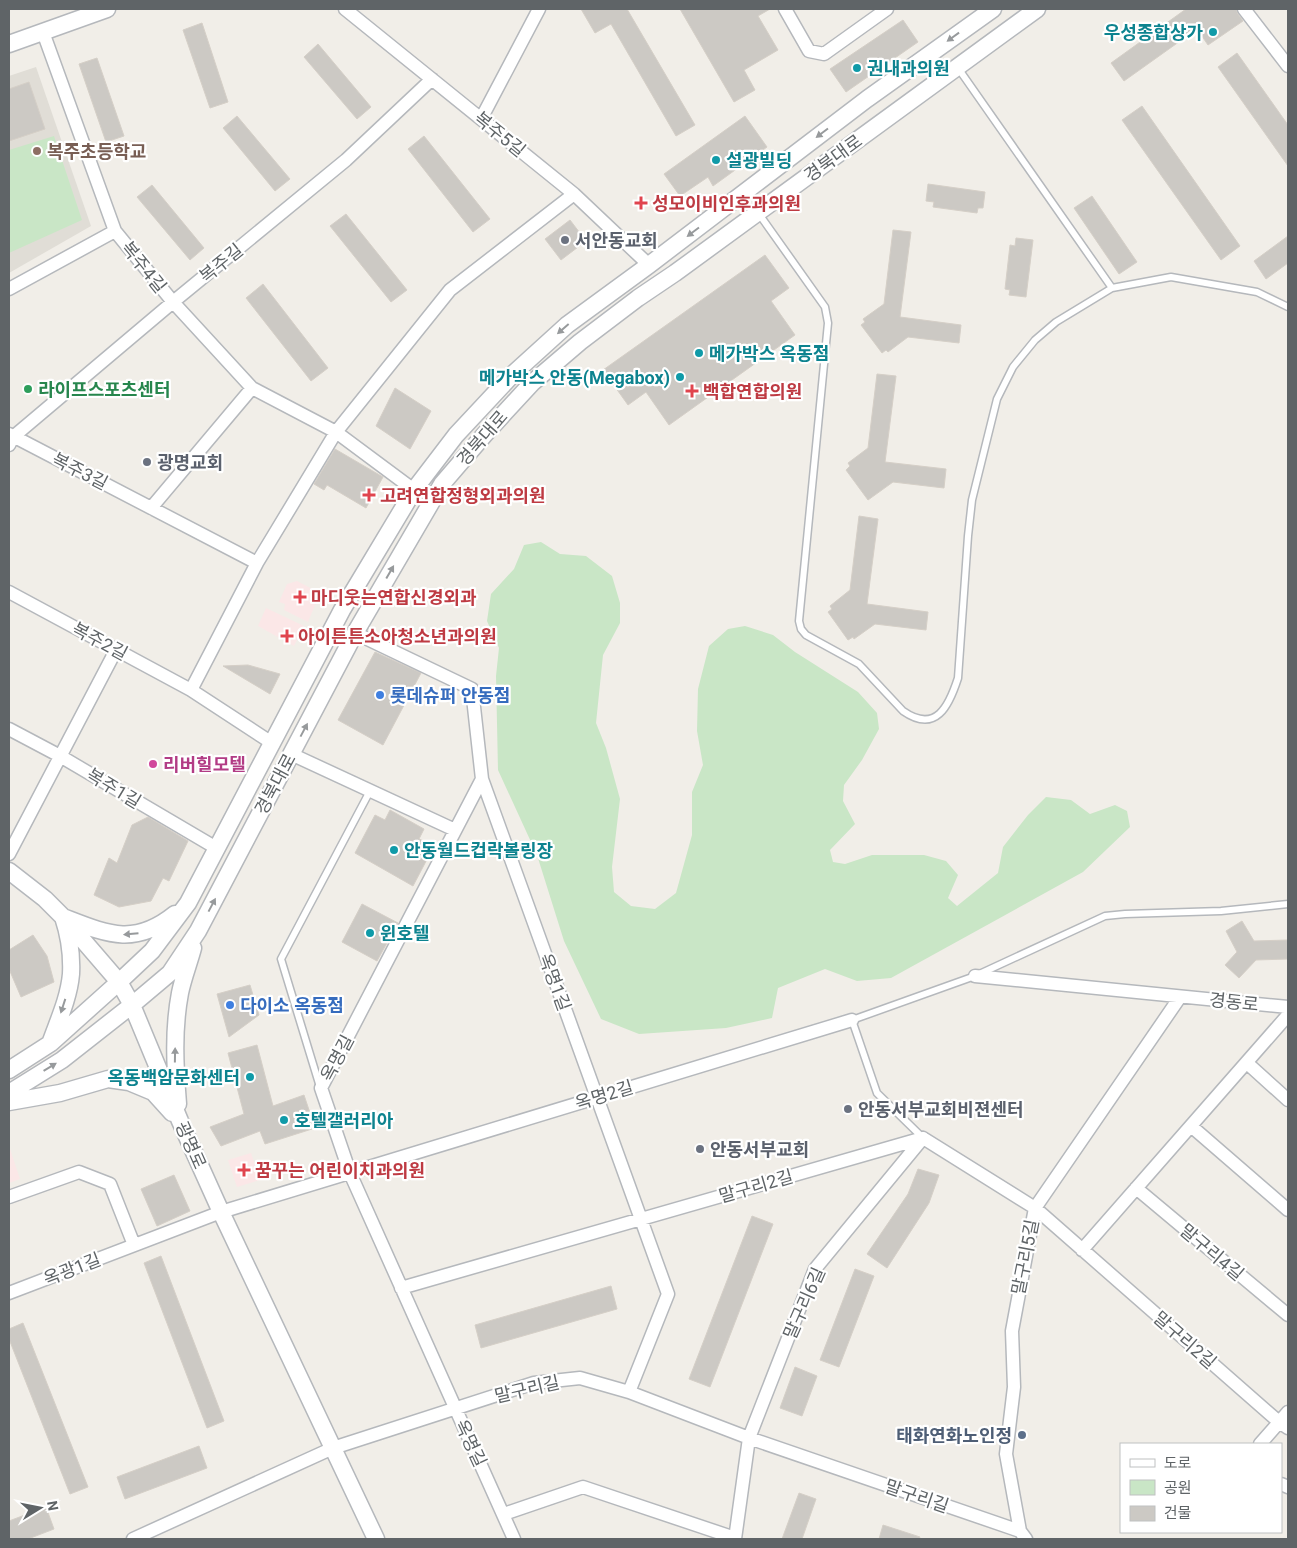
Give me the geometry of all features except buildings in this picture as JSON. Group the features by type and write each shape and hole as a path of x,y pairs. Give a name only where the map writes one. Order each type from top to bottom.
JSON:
{"street":[{"path":"9,44 108,9"},
{"name":"복주5길","path":"345,9 574,194 649,265"},
{"path":"481,119 539,9"},
{"path":"785,9 809,51 824,54 887,9"},
{"name":"경북대로","path":"9,1070 51,1043 119,982 152,951 188,903 342,610 414,490 456,435 513,374 567,325 649,265 866,99 993,9"},
{"name":"경북대로","path":"9,1093 62,1060 170,973 198,930 355,633 442,484 484,434 532,383 602,325 1037,9"},
{"path":"1244,9 1288,66"},
{"name":"복주4길","path":"43,32 114,231 172,302 252,388 336,432 414,490"},
{"name":"복주길","path":"10,439 172,302 346,160 432,79"},
{"path":"191,690 257,563 336,432 450,290 574,194"},
{"path":"9,289 114,231"},
{"path":"151,508 252,388"},
{"name":"복주3길","path":"10,439 151,508 257,563"},
{"name":"복주2길","path":"9,592 191,690 272,743"},
{"name":"옥명1길","path":"355,633 472,689 482,779 668,1294 629,1392"},
{"path":"9,854 116,650"},
{"name":"복주1길","path":"9,729 60,756 218,849"},
{"path":"291,754 456,830"},
{"name":"옥명길","path":"482,779 321,1088 350,1173 514,1539"},
{"name":"광명로","path":"9,871 63,917 119,982 132,1005 180,1121 221,1212 376,1539"},
{"path":"63,917 96,930 115,934 136,934 166,921 188,903"},
{"path":"51,1043 67,995 71,975 69,937 63,917"},
{"path":"180,1121 174,1061 176,1019 180,990 198,930"},
{"name":"경동로","path":"975,976 1288,1008"},
{"name":"말구리5길","path":"1023,1535 1006,1454 1014,1387 1012,1331 1035,1208 1180,997"},
{"path":"1082,1250 1288,1015"},
{"name":"옥명2길","path":"221,1212 852,1020"},
{"path":"1247,1063 1288,1100"},
{"path":"9,1102 60,1093 108,1079 129,1082 152,1092 180,1121"},
{"path":"1191,1126 1288,1210"},
{"name":"말구리2길","path":"401,1288 922,1138 1035,1208 1284,1425"},
{"name":"말구리6길","path":"749,1438 816,1269 922,1138"},
{"path":"9,1197 78,1172 110,1184 134,1245"},
{"name":"말구리4길","path":"1136,1188 1288,1315"},
{"name":"옥광1길","path":"9,1293 221,1212"},
{"name":"말구리길","path":"333,1448 534,1383 580,1378 629,1392 749,1438 1023,1535"},
{"path":"1261,1443 1284,1425 1288,1412"},
{"path":"504,1514 583,1487 735,1539 749,1438"},
{"path":"133,1539 333,1448"}],"lane":[{"path":"957,66 1112,288"},
{"path":"758,212 825,307 828,316 799,620 801,629 806,634 859,664 903,711 910,716 921,719 932,718 943,711 951,700 958,678 972,500 997,399 1013,367 1035,340 1056,322 1112,288 1171,277 1257,292 1288,308"},
{"path":"321,1088 281,959 370,791"},
{"path":"922,1138 877,1093 852,1020 975,976 1105,916 1221,911 1288,904"}],"shaded area":[{"name":"복주초등학교","path":"36,67 91,226 9,273 9,76"},
{"name":"마디웃는연합신경외과","path":"297,581 320,593 308,622 284,610 285,604 279,602 287,584"},
{"name":"아이튼튼소아청소년과의원","path":"266,608 304,626 294,646 258,626"},
{"path":"9,1146 20,1179 9,1183"},
{"name":"꿈꾸는 어린이치과의원","path":"251,1153 260,1180 237,1187 228,1160"}],"green space":[{"path":"54,136 82,220 9,253 9,150"},
{"path":"541,542 560,554 586,556 612,576 620,603 620,623 603,655 596,723 606,748 620,799 612,867 614,892 631,906 655,909 676,893 692,835 692,792 703,765 697,731 698,689 709,646 728,629 745,626 773,635 795,652 858,692 877,713 879,729 862,760 844,785 843,801 855,824 830,850 833,862 845,864 872,855 924,855 946,861 958,875 948,898 957,906 998,873 1003,847 1028,815 1046,797 1071,800 1090,814 1115,805 1127,811 1130,827 1083,872 891,978 857,981 825,969 778,988 772,1018 726,1028 639,1034 601,1019 564,941 537,855 498,770 496,676 499,648 487,621 491,594 514,569 524,545"}],"place":[{"name":"우성종합상가","path":"1213,32"},
{"name":"권내과의원","path":"857,68"},
{"name":"복주초등학교","path":"37,151"},
{"name":"설광빌딩","path":"716,160"},
{"name":"성모이비인후과의원","path":"641,203"},
{"name":"서안동교회","path":"565,240"},
{"name":"메가박스 옥동점","path":"699,353"},
{"name":"메가박스 안동(Megabox)","path":"680,377"},
{"name":"라이프스포츠센터","path":"28,389"},
{"name":"백합연합의원","path":"692,391"},
{"name":"광명교회","path":"147,462"},
{"name":"고려연합정형외과의원","path":"369,495"},
{"name":"마디웃는연합신경외과","path":"300,597"},
{"name":"아이튼튼소아청소년과의원","path":"287,636"},
{"name":"롯데슈퍼 안동점","path":"380,695"},
{"name":"리버힐모텔","path":"153,764"},
{"name":"안동월드컵락볼링장","path":"394,850"},
{"name":"윈호텔","path":"370,933"},
{"name":"다이소 옥동점","path":"230,1005"},
{"name":"옥동백암문화센터","path":"250,1077"},
{"name":"안동서부교회비젼센터","path":"848,1109"},
{"name":"호텔갤러리아","path":"284,1120"},
{"name":"안동서부교회","path":"700,1149"},
{"name":"꿈꾸는 어린이치과의원","path":"244,1170"},
{"name":"태화연화노인정","path":"1022,1435"}]}
